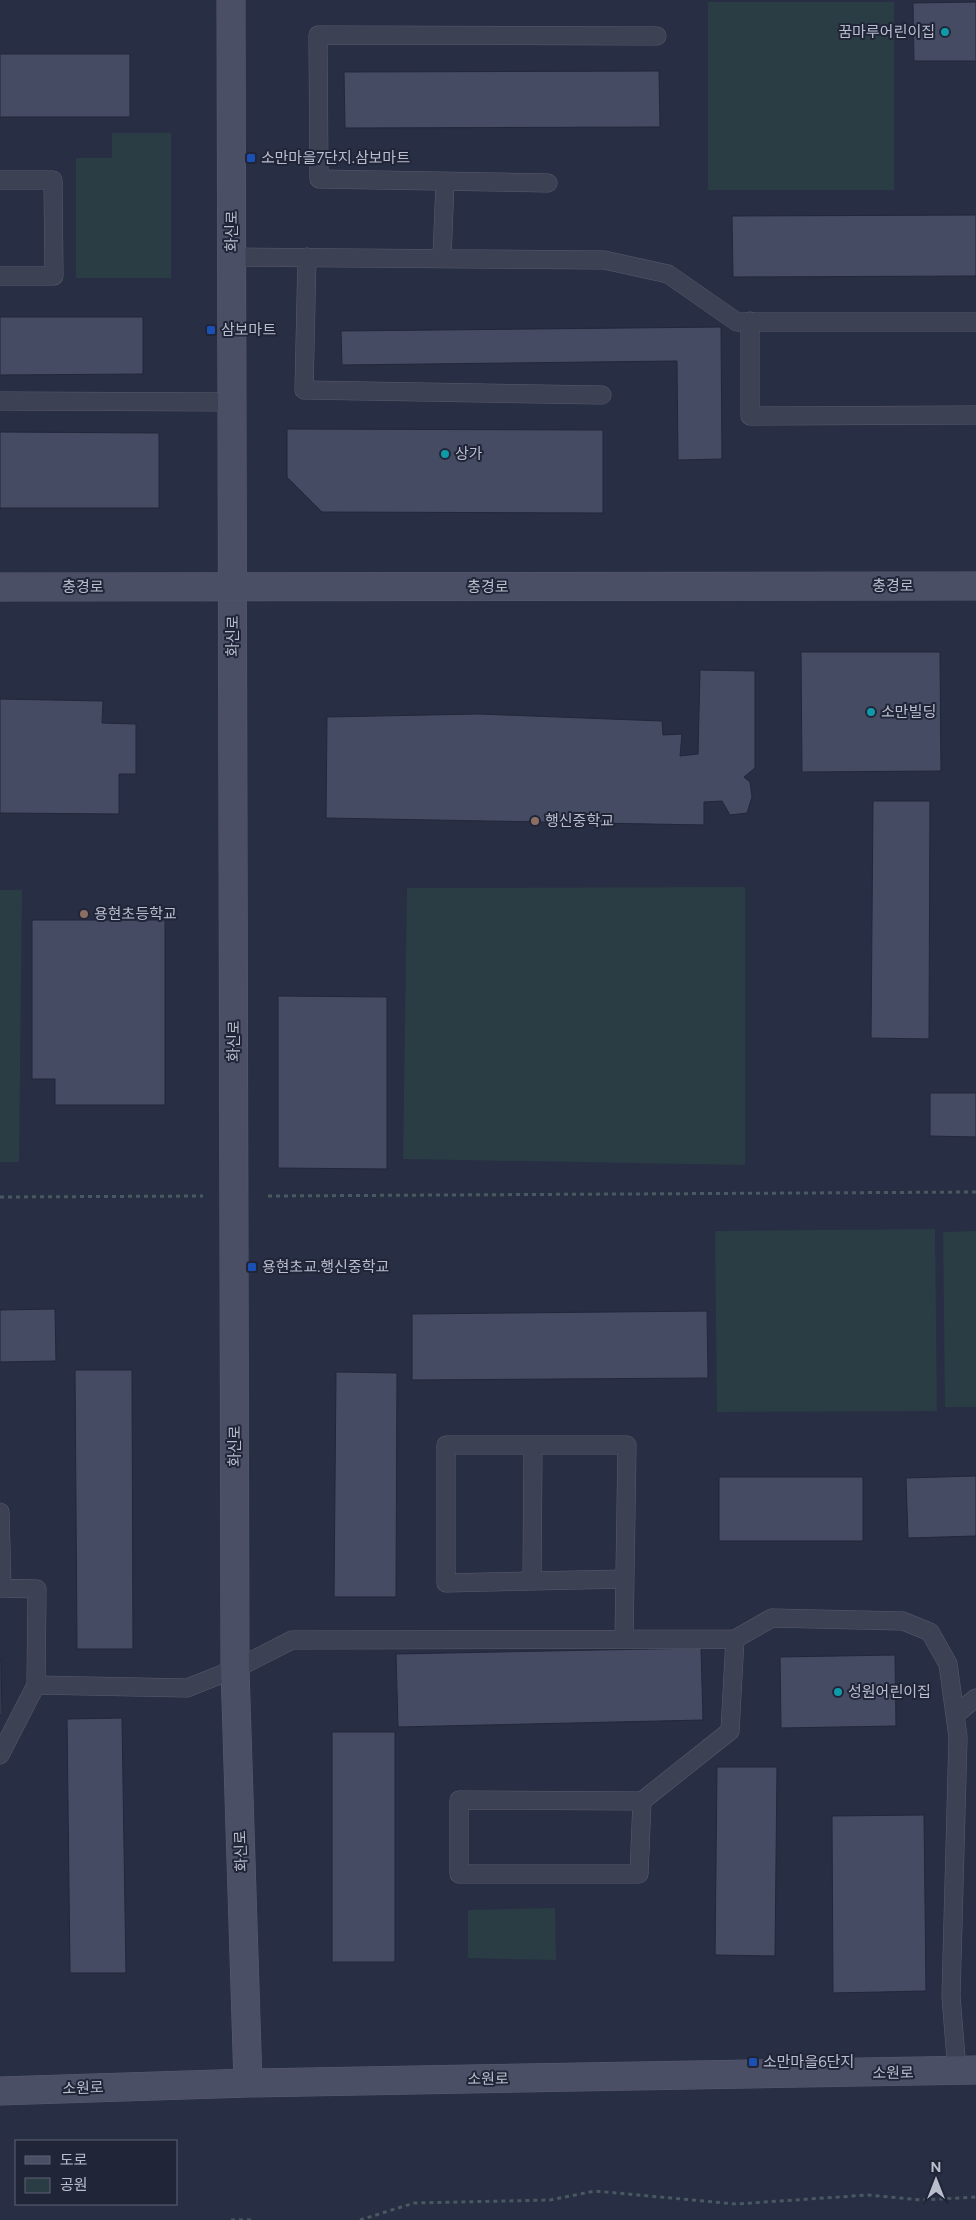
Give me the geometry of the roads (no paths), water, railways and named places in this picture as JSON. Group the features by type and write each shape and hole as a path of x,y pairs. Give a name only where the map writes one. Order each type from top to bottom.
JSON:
{"main road":[{"name":"화신로","path":"231,0 235,1669 248,2083"},
{"name":"충경로","path":"0,587 976,586"},
{"name":"소원로","path":"0,2091 248,2083 967,2070"}],"lane":[{"path":"548,183 319,179 318,35 657,36"},
{"path":"0,180 53,180 54,276 0,276"},
{"path":"442,258 445,182"},
{"path":"232,257 604,260 668,274 737,322 976,322"},
{"path":"307,257 304,390 602,395"},
{"path":"750,321 750,416 976,415"},
{"path":"0,401 232,402"},
{"path":"624,1580 446,1583 446,1445 627,1445 624,1639"},
{"path":"532,1581 533,1445"},
{"path":"0,1512 1,1588 37,1589 36,1685 0,1755"},
{"path":"36,1685 187,1688 235,1669 292,1640 735,1639 772,1618 903,1621 930,1632 948,1664 958,1737 951,1996 967,2070"},
{"path":"642,1801 638,1874 459,1874 459,1800 642,1801 730,1730 735,1639"},
{"path":"955,1715 976,1698"}],"place":[{"name":"꿈마루어린이집","path":"945,32"},
{"name":"소만마을7단지.삼보마트","path":"251,158"},
{"name":"삼보마트","path":"211,330"},
{"name":"상가","path":"445,454"},
{"name":"소만빌딩","path":"871,712"},
{"name":"행신중학교","path":"535,821"},
{"name":"용현초등학교","path":"84,914"},
{"name":"용현초교.행신중학교","path":"252,1267"},
{"name":"성원어린이집","path":"838,1692"},
{"name":"소만마을6단지","path":"753,2062"}]}
